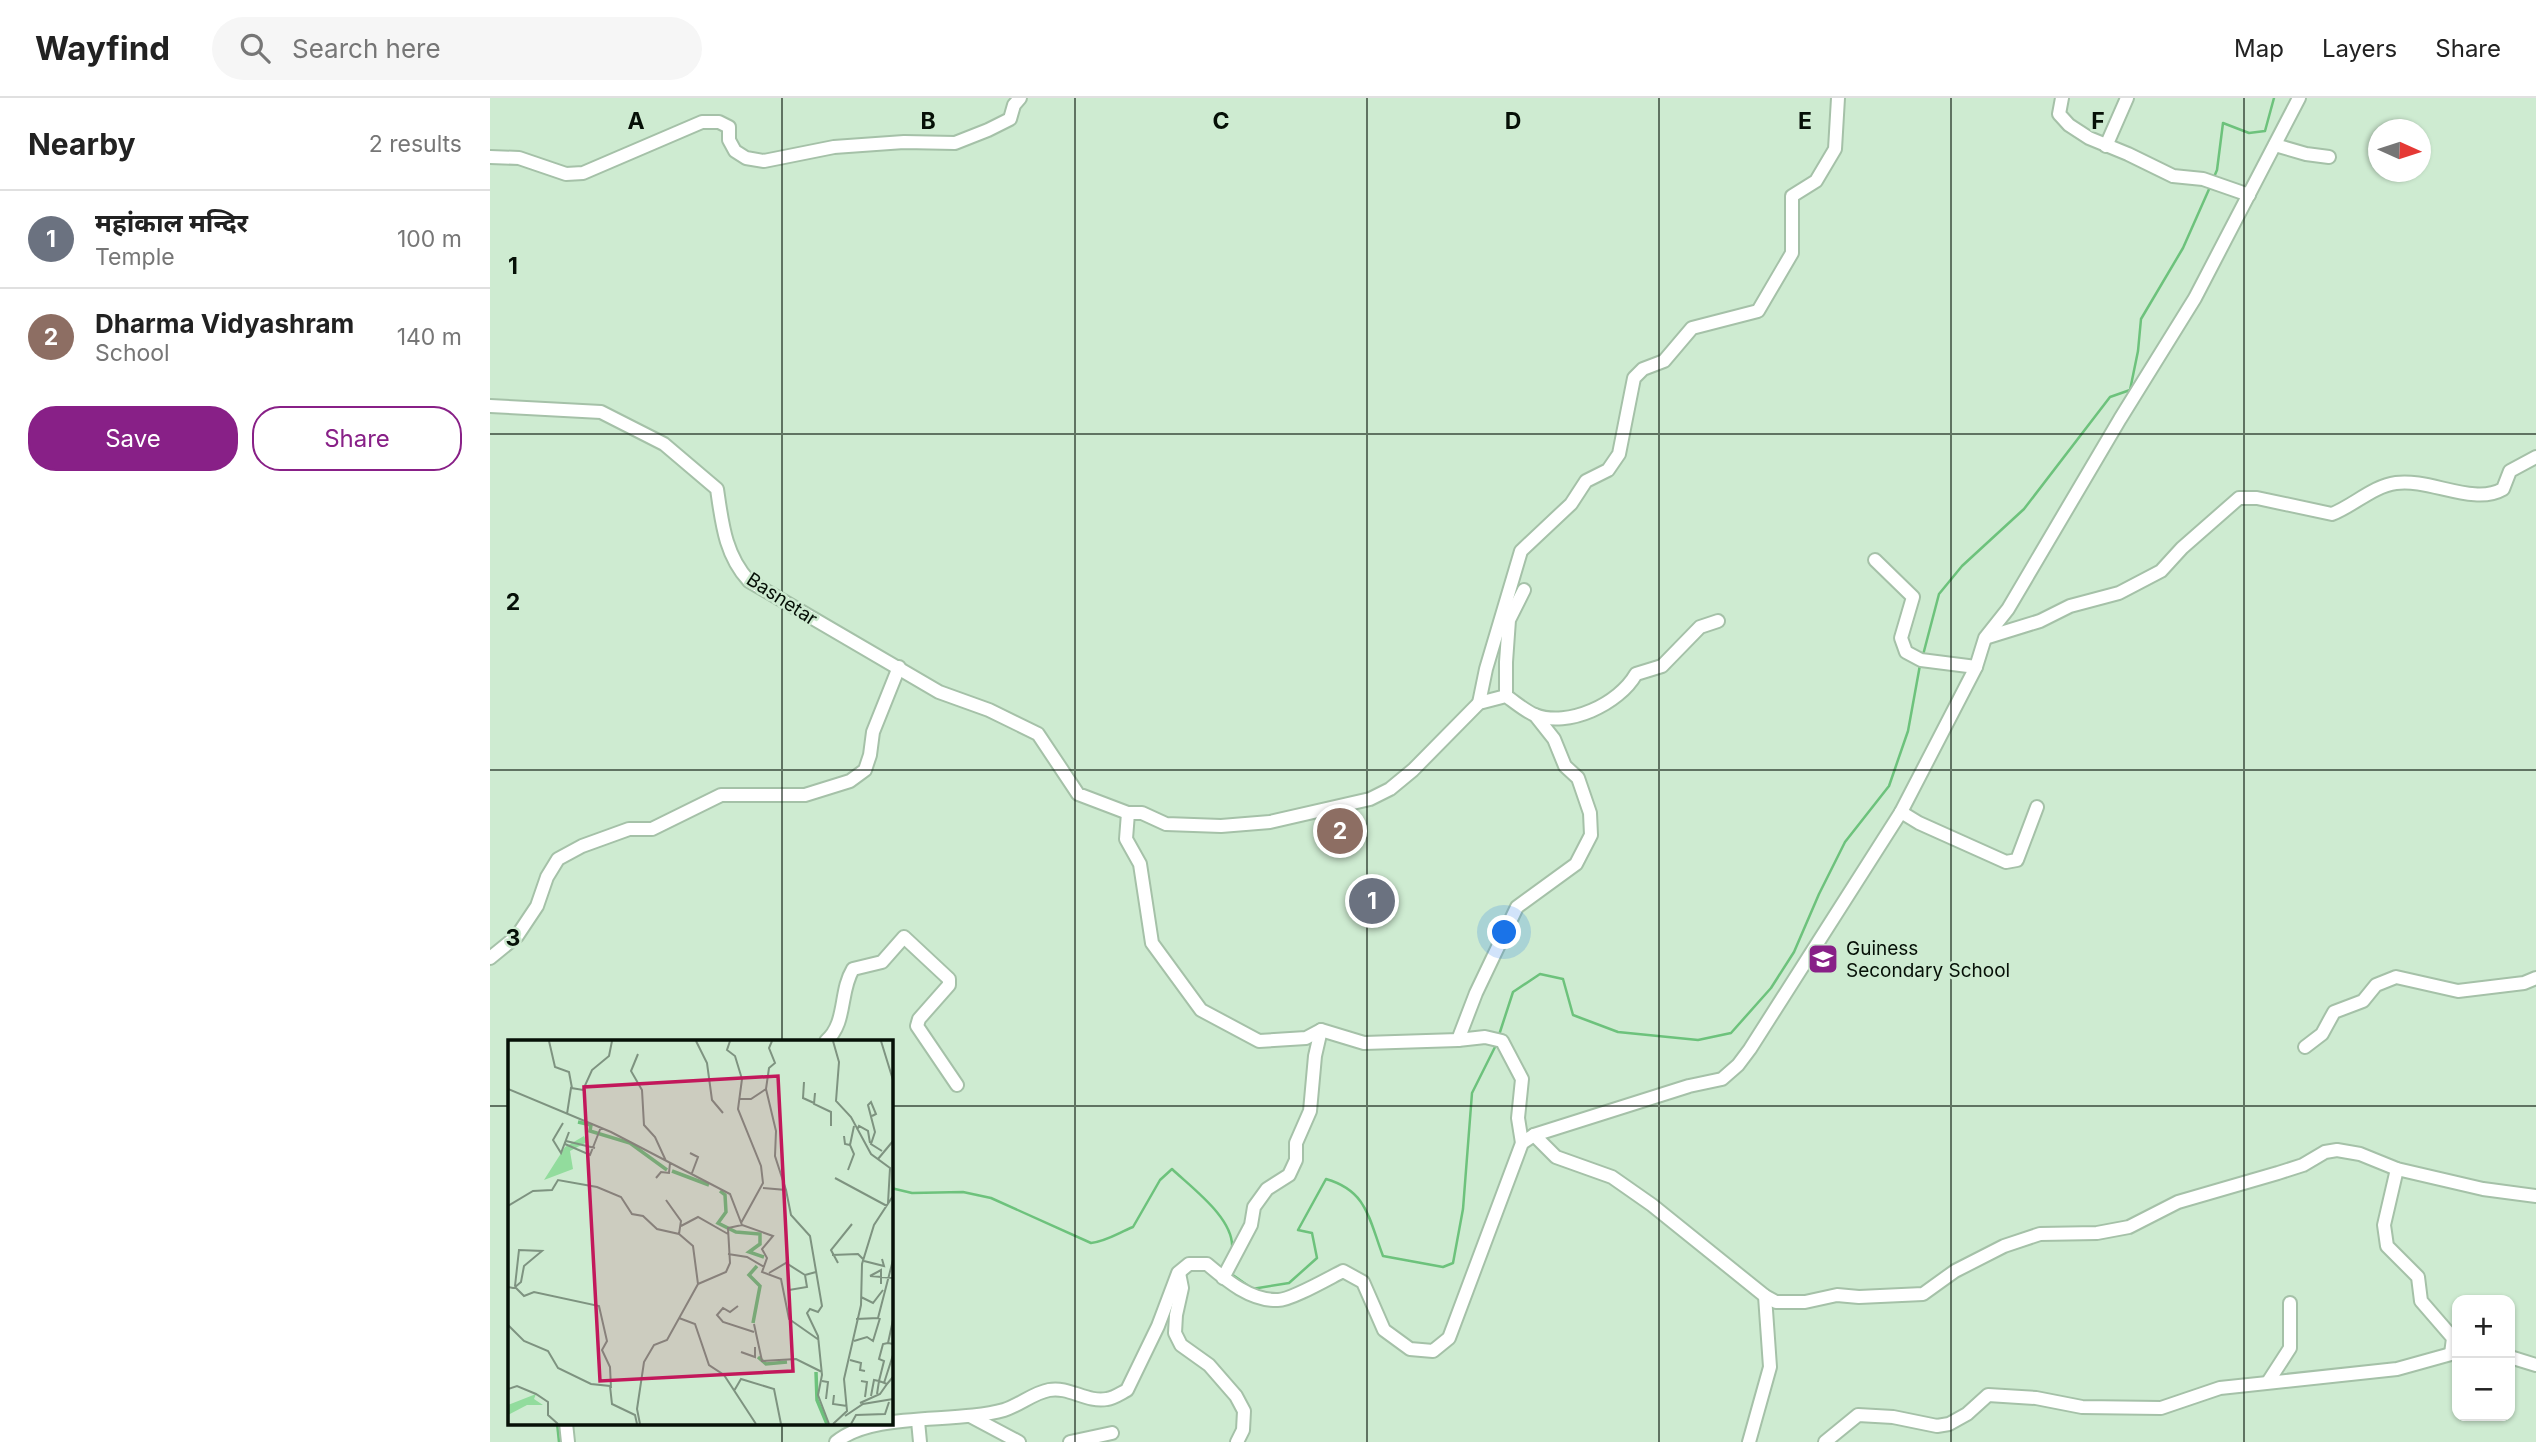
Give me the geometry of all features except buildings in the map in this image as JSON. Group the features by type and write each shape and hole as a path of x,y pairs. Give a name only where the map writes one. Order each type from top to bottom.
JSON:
{"street":[{"path":"490,157 519,158 566,174 583,173 702,122 719,122 729,127 729,140 735,150 746,158 764,161 834,147 904,142 955,143 1010,118 1014,105 1020,98"},
{"path":"1458,1040 1476,993 1517,906 1576,864 1591,835 1590,813 1578,778 1565,766 1554,739 1535,715 1506,696 1479,703 1486,668 1521,551 1571,504 1586,481 1608,470 1619,454 1634,378 1643,369 1664,361 1692,328 1758,311 1792,253 1792,196 1816,181 1835,149 1838,98"},
{"path":"2062,98 2059,114 2069,125 2106,146 2174,176 2203,179 2249,195"},
{"path":"2106,146 2127,98"},
{"path":"1522,1143 1534,1135 1722,1079 1738,1065 1750,1049 1901,812 1976,667 1985,638 2008,610 2120,419 2195,298 2299,98"},
{"path":"2275,145 2329,157"},
{"name":"Basnetar","path":"490,406 601,412 664,444 717,489 723,534 736,567 749,581 939,692 989,710 1038,734 1078,794 1128,813 1142,813 1166,824 1221,826 1270,822 1370,799 1390,789 1413,770 1479,703"},
{"path":"1985,638 2040,621 2070,606 2119,593 2161,571 2182,548 2239,498 2257,498 2332,514 2385,486 2401,482 2487,495 2503,489 2510,471 2536,457"},
{"path":"1875,560 1913,597 1901,638 1906,652 1921,660 1976,667"},
{"path":"1506,696 1509,620 1524,590"},
{"path":"1535,715 1568,719 1617,698 1630,685 1636,674 1662,666 1700,627 1718,621"},
{"path":"490,958 517,936 537,906 547,877 558,859 582,846 629,829 652,829 721,795 805,795 850,781 864,770 870,755 873,732 899,667"},
{"path":"1901,812 1919,823 2006,862 2017,860 2036,807"},
{"path":"892,1422 970,1416 1005,1409 1050,1389 1107,1400 1127,1390 1158,1326 1178,1273 1189,1264 1207,1264 1224,1273 1256,1298 1281,1301 1343,1271 1363,1282 1384,1330 1410,1349 1433,1351 1449,1338 1522,1143 1518,1118 1521,1079 1502,1041 1485,1037 1364,1042 1321,1030 1306,1038 1259,1041 1201,1010 1152,943 1140,864 1126,839 1128,813"},
{"path":"827,1040 838,1028 844,993 853,969 882,962 904,937 949,979 949,985 919,1019 916,1027 957,1085"},
{"path":"2305,1047 2322,1034 2334,1012 2363,1001 2376,985 2396,977 2458,991 2524,983 2536,978"},
{"path":"1224,1273 1251,1225 1254,1207 1267,1189 1289,1175 1296,1160 1296,1143 1310,1111 1315,1056 1321,1030"},
{"path":"1534,1135 1556,1157 1612,1177 1776,1302 1805,1302 1837,1295 1859,1297 1923,1294 1955,1272 2004,1246 2040,1234 2097,1233 2129,1227 2178,1202 2278,1174 2325,1152 2337,1150 2360,1154 2397,1169 2483,1189 2536,1196"},
{"path":"2397,1169 2384,1224 2388,1246 2418,1277 2421,1301 2452,1337"},
{"path":"1178,1273 1182,1288 1175,1334 1181,1345 1209,1365 1236,1396 1244,1410 1243,1430 1237,1442"},
{"path":"1749,1442 1770,1367 1765,1296"},
{"path":"2268,1382 2290,1348 2290,1303"},
{"path":"1825,1442 1858,1415 1893,1417 1937,1426 1950,1424 1967,1414 1988,1395 2036,1398 2082,1407 2161,1408 2220,1388 2397,1369 2452,1355"},
{"path":"2513,1358 2536,1365"},
{"path":"970,1416 1019,1442"},
{"path":"918,1420 920,1442"},
{"path":"566,1424 568,1442"},
{"path":"836,1442 846,1433 880,1424"},
{"path":"1070,1442 1112,1433"}],"waterway":[{"path":"2214,177 2223,123 2249,133 2265,131 2274,98"},
{"path":"1923,655 1939,594 1962,566 2024,509 2110,397 2130,390 2141,319 2183,248 2210,187"},
{"path":"1499,1035 1513,992 1540,974 1563,979 1573,1015 1618,1032 1698,1040 1731,1033 1771,988 1794,952 1845,842 1889,786 1908,731 1920,665"},
{"path":"1252,1289 1289,1283 1317,1258 1312,1233 1298,1230 1326,1179 1340,1184 1359,1199 1370,1219 1383,1256 1443,1267 1453,1263 1463,1209 1472,1093 1496,1045"},
{"path":"892,1188 912,1193 963,1192 991,1198 1091,1243 1133,1227 1160,1180 1172,1169 1220,1216 1227,1227 1232,1249"},
{"path":"1230,1273 1247,1285"},
{"path":"557,1424 559,1442"}],"place":[{"name":"Dharma Vidyashram","path":"1340,831"},
{"name":"महांकाल मन्दिर","path":"1372,901"},
{"name":"Guiness Secondary School","path":"1823,959"}]}
